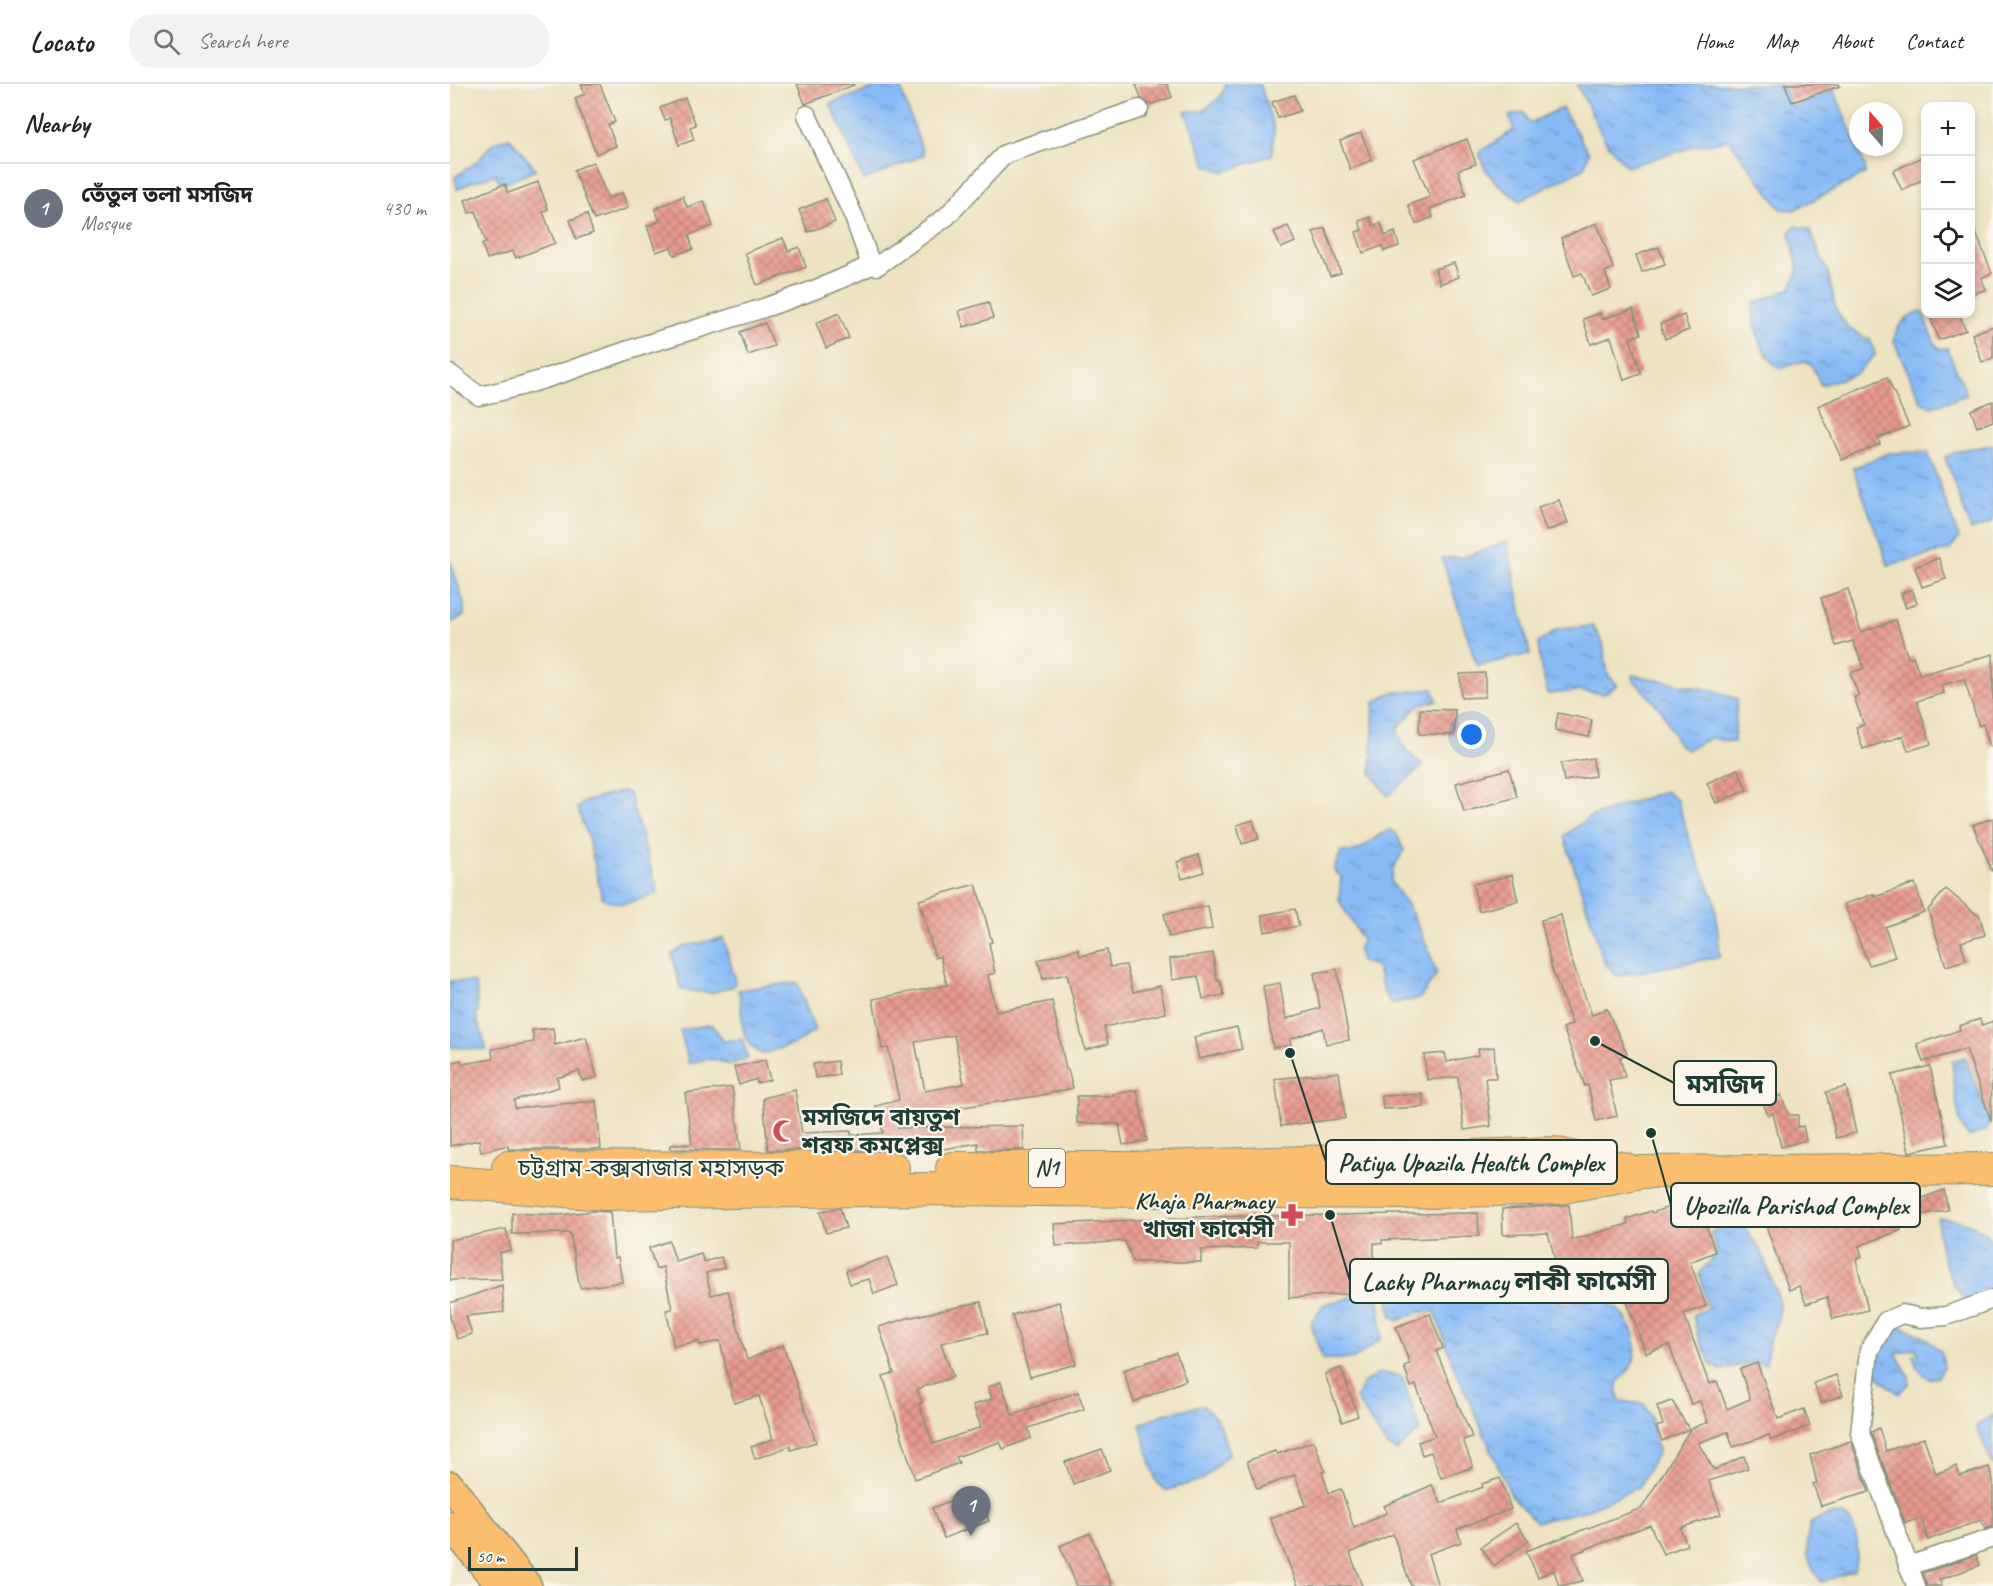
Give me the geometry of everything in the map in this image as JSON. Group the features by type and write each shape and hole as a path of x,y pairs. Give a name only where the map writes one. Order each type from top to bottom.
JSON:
{"highway":[{"name":"চট্টগ্রাম-কক্সবাজার মহাসড়ক","path":"450,1163 520,1168 1134,1168 1554,1153 1641,1172"},
{"name":"চট্টগ্রাম-কক্সবাজার মহাসড়ক","path":"450,1182 605,1194 924,1189 1403,1193 1558,1188 1641,1172 1993,1169"}],"main road":[{"path":"450,1485 528,1586"},
{"path":"450,1526 500,1586"}],"street":[{"path":"450,374 479,396 519,388 828,286 871,265 877,266 946,217 1005,154 1139,109"},
{"path":"807,115 854,217 871,265"},
{"path":"1916,1586 1860,1433 1869,1351 1886,1321 1902,1314 1921,1318 1946,1316 1993,1299"},
{"path":"1908,1566 1993,1538"}],"water":[{"path":"873,84 899,84 924,155 864,180 830,103 873,89"},
{"path":"1226,84 1260,84 1274,128 1272,155 1224,172 1206,165 1185,111 1203,111 1221,96"},
{"path":"1782,84 1792,107 1834,90 1849,127 1849,156 1861,156 1865,174 1794,210 1781,209 1729,140 1696,146 1627,167 1606,142 1577,85"},
{"path":"1562,108 1589,153 1584,168 1520,201 1489,175 1479,152 1514,130 1509,116 1524,112 1529,123"},
{"path":"510,138 536,170 506,183 499,182 496,175 471,182 457,190 455,177 475,163 492,144"},
{"path":"1795,226 1809,229 1828,272 1836,310 1848,328 1871,341 1875,355 1856,374 1821,385 1811,364 1804,361 1779,369 1772,363 1759,340 1755,322 1753,304 1791,288 1798,271 1790,232"},
{"path":"1921,312 1921,318 1924,318 1936,345 1939,349 1947,348 1967,395 1932,407 1921,402 1894,341 1899,326 1911,316"},
{"path":"1993,445 1993,522 1971,530 1945,457 1960,450"},
{"path":"1888,453 1928,453 1959,538 1949,550 1888,565 1853,468"},
{"path":"1507,542 1530,654 1477,666 1442,558 1464,557"},
{"path":"450,560 464,602 464,616 450,623"},
{"path":"1593,626 1603,643 1608,675 1618,685 1604,694 1579,691 1548,694 1541,668 1538,643 1558,629"},
{"path":"1633,675 1715,691 1737,699 1734,742 1711,738 1686,750 1678,744 1662,711 1632,678"},
{"path":"1433,689 1437,701 1419,705 1397,729 1405,749 1423,766 1388,796 1371,773 1374,703 1389,693"},
{"path":"623,791 629,794 658,892 630,902 615,903 602,897 588,837 577,808 584,802"},
{"path":"1665,791 1677,800 1690,842 1715,901 1720,957 1617,976 1604,962 1564,836 1591,816"},
{"path":"1390,830 1396,833 1404,851 1393,868 1391,882 1418,926 1437,974 1420,998 1391,1004 1385,995 1376,966 1361,962 1358,948 1363,941 1339,900 1341,877 1334,870 1341,851 1355,851"},
{"path":"723,938 735,978 734,986 712,993 681,990 672,954 685,946"},
{"path":"450,981 472,982 476,985 478,1012 476,1015 487,1050 450,1047"},
{"path":"797,982 815,1030 797,1043 762,1054 753,1048 744,1034 738,990"},
{"path":"712,1024 723,1041 742,1039 748,1058 729,1065 709,1059 689,1064 680,1030"},
{"path":"1965,1057 1990,1120 1987,1130 1969,1137 1964,1131 1958,1113 1952,1062"},
{"path":"1938,1218 1970,1224 1990,1239 1993,1246 1993,1293 1968,1302 1960,1294 1944,1263 1939,1240"},
{"path":"1730,1225 1745,1228 1761,1251 1779,1300 1778,1321 1769,1339 1766,1364 1751,1362 1721,1370 1712,1366 1699,1340 1693,1315 1708,1308 1699,1274 1717,1252 1711,1232"},
{"path":"1471,1261 1485,1265 1501,1289 1546,1289 1561,1303 1598,1299 1616,1308 1630,1324 1636,1345 1635,1355 1631,1368 1617,1383 1619,1401 1644,1404 1651,1418 1658,1452 1639,1487 1584,1511 1536,1522 1512,1497 1452,1362 1435,1312 1419,1312 1398,1321 1392,1316 1388,1303 1403,1284 1413,1278 1435,1269"},
{"path":"1362,1294 1379,1299 1382,1338 1354,1359 1323,1359 1310,1324 1323,1305"},
{"path":"1891,1323 1923,1336 1941,1351 1944,1366 1938,1377 1929,1379 1917,1368 1913,1355 1919,1354 1916,1348 1896,1354 1909,1376 1909,1384 1899,1394 1879,1378 1873,1364"},
{"path":"1379,1373 1402,1376 1420,1430 1396,1451 1387,1446 1356,1399 1363,1383"},
{"path":"1203,1405 1219,1422 1229,1453 1204,1479 1166,1491 1156,1481 1140,1424 1164,1414"},
{"path":"1993,1415 1993,1466 1976,1426"},
{"path":"1833,1514 1846,1516 1854,1530 1857,1549 1854,1571 1822,1582 1809,1562 1808,1533 1810,1524 1821,1517"}],"building":[{"path":"581,84 600,84 615,122 608,125 616,146 596,154 575,98 585,94"},
{"path":"797,84 854,84 854,85 805,104"},
{"path":"1136,84 1167,84 1172,97 1150,105 1141,98"},
{"path":"1785,84 1839,84 1840,86 1792,102"},
{"path":"1294,95 1300,111 1278,118 1272,102"},
{"path":"685,98 696,125 690,127 694,140 679,145 670,118 665,120 660,108"},
{"path":"1361,133 1372,160 1350,169 1340,141"},
{"path":"1467,139 1476,164 1458,170 1466,195 1430,209 1433,217 1416,224 1408,205 1430,197 1414,159"},
{"path":"1921,157 1921,180 1902,190 1893,171"},
{"path":"593,162 608,198 622,193 628,208 594,220 574,170"},
{"path":"538,182 548,209 543,212 555,243 516,258 513,251 487,259 482,244 486,243 476,211 469,213 465,200 505,184 508,193"},
{"path":"683,196 687,207 704,201 713,226 689,235 693,249 674,255 671,247 656,252 647,226 660,221 655,209"},
{"path":"826,199 835,222 808,232 799,210"},
{"path":"587,214 593,233 576,239 570,220"},
{"path":"1370,217 1373,226 1381,223 1385,236 1395,232 1399,246 1384,251 1382,246 1363,253 1356,232 1362,230 1359,221"},
{"path":"1597,223 1613,268 1605,272 1611,289 1591,296 1582,273 1574,276 1561,238"},
{"path":"1288,226 1295,242 1281,248 1274,232"},
{"path":"1325,228 1341,273 1330,276 1313,232"},
{"path":"1975,231 1992,273 1981,278 1986,289 1975,293"},
{"path":"783,238 788,251 799,247 806,267 757,285 745,253"},
{"path":"1659,247 1665,264 1642,272 1636,255"},
{"path":"1454,263 1459,277 1440,284 1435,269"},
{"path":"988,302 993,318 964,327 959,311"},
{"path":"1633,309 1641,334 1630,338 1641,374 1624,380 1611,337 1591,344 1583,319 1600,313 1602,319"},
{"path":"839,313 849,338 826,348 816,323"},
{"path":"1684,315 1689,330 1665,339 1660,324"},
{"path":"1931,318 1961,318 1966,330 1939,340"},
{"path":"765,323 774,346 748,355 740,332"},
{"path":"1993,326 1993,358 1982,362 1972,334"},
{"path":"1887,377 1909,426 1878,438 1880,444 1842,460 1818,406"},
{"path":"1993,401 1993,421 1977,427 1971,410"},
{"path":"1559,500 1568,523 1546,531 1538,507"},
{"path":"1939,558 1946,579 1922,587 1915,567"},
{"path":"1848,589 1861,632 1896,620 1908,658 1913,656 1920,675 1993,654 1993,746 1990,747 1983,724 1979,726 1964,679 1942,685 1944,693 1917,701 1931,744 1908,751 1903,736 1863,749 1856,727 1864,725 1854,697 1859,696 1850,673 1864,668 1853,641 1836,646 1821,598"},
{"path":"1912,589 1917,603 1906,608 1901,593"},
{"path":"1485,673 1485,697 1461,698 1460,674"},
{"path":"1420,709 1455,710 1454,735 1419,734"},
{"path":"1558,713 1592,720 1589,737 1555,730"},
{"path":"1593,758 1595,776 1564,781 1561,763"},
{"path":"1509,769 1517,797 1464,812 1456,783"},
{"path":"1738,769 1747,790 1716,803 1707,783"},
{"path":"1993,818 1993,871 1992,871 1973,825"},
{"path":"1253,820 1259,839 1242,844 1237,825"},
{"path":"1199,855 1204,872 1182,879 1177,862"},
{"path":"1512,875 1518,901 1479,911 1473,884"},
{"path":"1915,883 1924,912 1885,927 1895,957 1869,965 1844,904 1874,894 1875,897"},
{"path":"976,884 992,942 989,943 995,973 988,975 996,1012 1052,1001 1066,1069 1068,1069 1073,1088 1037,1096 897,1117 898,1128 1023,1126 1024,1150 978,1150 978,1143 938,1150 937,1143 865,1150 768,1150 763,1098 795,1090 802,1133 851,1131 851,1135 883,1133 876,1106 899,1100 888,1048 882,1049 873,999 947,985 940,956 935,958 919,900","holes":["954,1035 964,1084 925,1091 915,1042"]},
{"path":"1946,889 1976,914 1979,914 1985,935 1961,942 1966,960 1946,966 1928,910"},
{"path":"1208,906 1212,929 1169,937 1164,914"},
{"path":"1295,909 1299,926 1265,932 1262,915"},
{"path":"1561,915 1570,956 1592,1015 1607,1009 1627,1054 1620,1057 1625,1077 1609,1080 1617,1116 1596,1121 1588,1085 1585,1086 1563,1028 1572,1024 1552,969 1541,920"},
{"path":"1078,949 1080,956 1107,950 1110,967 1126,965 1133,992 1160,986 1166,1013 1104,1027 1108,1044 1085,1050 1067,974 1043,979 1038,960"},
{"path":"1213,953 1217,981 1220,980 1224,995 1203,999 1198,976 1172,980 1170,959"},
{"path":"1337,969 1349,1040 1326,1044 1323,1028 1290,1039 1291,1045 1273,1048 1263,986 1280,983 1286,1019 1320,1008 1314,973"},
{"path":"1980,1019 1982,1025 1993,1021 1991,1121 1966,1049 1923,1062 1917,1044 1960,1030 1959,1026"},
{"path":"1237,1027 1242,1049 1199,1059 1194,1037"},
{"path":"553,1028 555,1045 586,1037 597,1077 582,1081 579,1071 557,1078 559,1087 514,1100 515,1108 596,1101 601,1149 508,1149 508,1145 481,1152 479,1140 450,1146 450,1063 461,1060 462,1064 493,1059 492,1049 534,1042 532,1030"},
{"path":"1494,1047 1496,1078 1485,1078 1491,1126 1464,1130 1458,1077 1427,1080 1424,1055 1445,1053 1447,1062 1479,1055 1478,1049"},
{"path":"765,1060 770,1080 757,1083 756,1079 739,1085 734,1067"},
{"path":"837,1061 839,1075 815,1078 813,1064"},
{"path":"1930,1066 1948,1144 1909,1152 1892,1075"},
{"path":"1339,1072 1345,1118 1281,1126 1275,1079"},
{"path":"732,1087 741,1150 670,1149 670,1145 692,1144 685,1093"},
{"path":"1846,1087 1856,1133 1836,1138 1826,1092"},
{"path":"1137,1090 1147,1141 1123,1145 1119,1124 1077,1123 1077,1096 1114,1096 1113,1094"},
{"path":"1423,1094 1424,1107 1383,1109 1382,1096"},
{"path":"1781,1095 1789,1115 1798,1115 1798,1127 1803,1126 1806,1140 1781,1147 1773,1113 1768,1115 1763,1103"},
{"path":"1843,1188 1860,1188 1868,1218 1894,1208 1901,1230 1859,1246 1862,1257 1856,1259 1868,1310 1833,1319 1827,1297 1806,1304 1799,1286 1789,1290 1757,1201 1788,1190 1799,1220 1802,1219 1804,1223 1833,1212 1827,1193"},
{"path":"1944,1190 1948,1210 1920,1215 1917,1200"},
{"path":"1699,1203 1715,1252 1690,1262 1706,1306 1684,1314 1709,1384 1717,1381 1727,1409 1750,1399 1740,1369 1757,1363 1778,1419 1804,1409 1810,1426 1771,1440 1769,1435 1733,1447 1728,1432 1698,1443 1714,1470 1744,1456 1748,1468 1709,1481 1721,1514 1680,1528 1687,1545 1663,1554 1650,1525 1573,1554 1583,1581 1559,1586 1554,1570 1538,1577 1526,1551 1642,1508 1690,1429 1708,1422 1700,1401 1691,1404 1669,1345 1646,1353 1623,1291 1606,1297 1604,1290 1566,1300 1548,1233 1503,1235 1502,1209 1569,1205 1572,1240 1628,1224 1627,1219 1651,1211 1652,1213 1674,1205 1676,1210"},
{"path":"840,1208 846,1228 826,1233 820,1211"},
{"path":"593,1211 610,1212 614,1258 618,1257 622,1282 580,1288 570,1233 512,1234 512,1213 559,1215"},
{"path":"1478,1213 1479,1236 1382,1240 1382,1244 1374,1243 1373,1286 1354,1286 1354,1293 1289,1298 1289,1242 1257,1242 1257,1248 1201,1250 1201,1262 1133,1262 1125,1241 1056,1246 1054,1224 1200,1217"},
{"path":"506,1229 511,1250 499,1253 502,1279 450,1280 450,1240"},
{"path":"669,1241 676,1262 701,1254 704,1262 721,1257 724,1268 706,1273 711,1295 728,1291 747,1360 783,1345 816,1442 791,1450 790,1446 755,1459 751,1447 773,1439 759,1396 734,1403 720,1341 700,1345 699,1341 674,1346 666,1310 672,1309 663,1267 656,1269 649,1248"},
{"path":"887,1257 898,1285 874,1294 869,1279 850,1284 846,1271"},
{"path":"502,1285 504,1312 466,1316 472,1334 457,1339 450,1318 450,1303"},
{"path":"981,1302 988,1333 941,1343 953,1377 917,1389 922,1403 919,1404 933,1444 981,1427 973,1405 992,1399 988,1387 1001,1382 1012,1415 1078,1392 1084,1409 1028,1428 1031,1438 1003,1449 1000,1442 956,1457 959,1463 915,1479 883,1376 894,1373 879,1327 907,1318"},
{"path":"1059,1302 1076,1364 1030,1377 1012,1315"},
{"path":"1430,1314 1443,1348 1436,1351 1472,1437 1463,1440 1473,1467 1441,1478 1431,1452 1422,1455 1418,1442 1435,1436 1416,1385 1411,1387 1404,1366 1410,1364 1396,1327"},
{"path":"1176,1353 1186,1380 1134,1402 1123,1370"},
{"path":"1341,1368 1358,1416 1342,1422 1325,1374"},
{"path":"1836,1375 1843,1395 1821,1403 1814,1383"},
{"path":"1672,1401 1689,1429 1662,1441 1656,1427 1663,1425 1657,1406"},
{"path":"1879,1428 1886,1451 1924,1438 1936,1474 1956,1466 1960,1476 1989,1467 1993,1481 1993,1527 1985,1529 1981,1520 1928,1540 1921,1518 1905,1523 1871,1432"},
{"path":"1314,1441 1325,1471 1322,1472 1329,1493 1341,1489 1354,1528 1387,1513 1384,1506 1432,1485 1441,1503 1500,1478 1511,1509 1457,1529 1461,1542 1428,1554 1438,1586 1411,1586 1393,1534 1350,1553 1362,1586 1298,1586 1270,1518 1306,1505 1295,1475 1257,1489 1247,1461 1275,1451 1277,1454"},
{"path":"1851,1441 1869,1492 1821,1506 1813,1484 1817,1483 1810,1455"},
{"path":"1102,1449 1110,1470 1073,1484 1065,1462"},
{"path":"977,1490 989,1521 944,1538 932,1508"},
{"path":"1516,1523 1529,1541 1494,1566 1481,1547"},
{"path":"1090,1533 1112,1586 1077,1586 1060,1546"},
{"path":"1976,1555 1980,1565 1939,1580 1942,1586 1927,1586 1923,1573"}],"place":[{"name":"মসজিদ","path":"1595,1041"},
{"name":"Patiya Upazila Health Complex","path":"1290,1053"},
{"name":"মসজিদে বায়তুশ শরফ কমপ্লেক্স","path":"784,1131"},
{"name":"Upozilla Parishod Complex","path":"1651,1133"},
{"name":"Khaja Pharmacy খাজা ফার্মেসী","path":"1292,1215"},
{"name":"Lacky Pharmacy লাকী ফার্মেসী","path":"1330,1215"},
{"name":"তেঁতুল তলা মসজিদ","path":"971,1536"}]}
